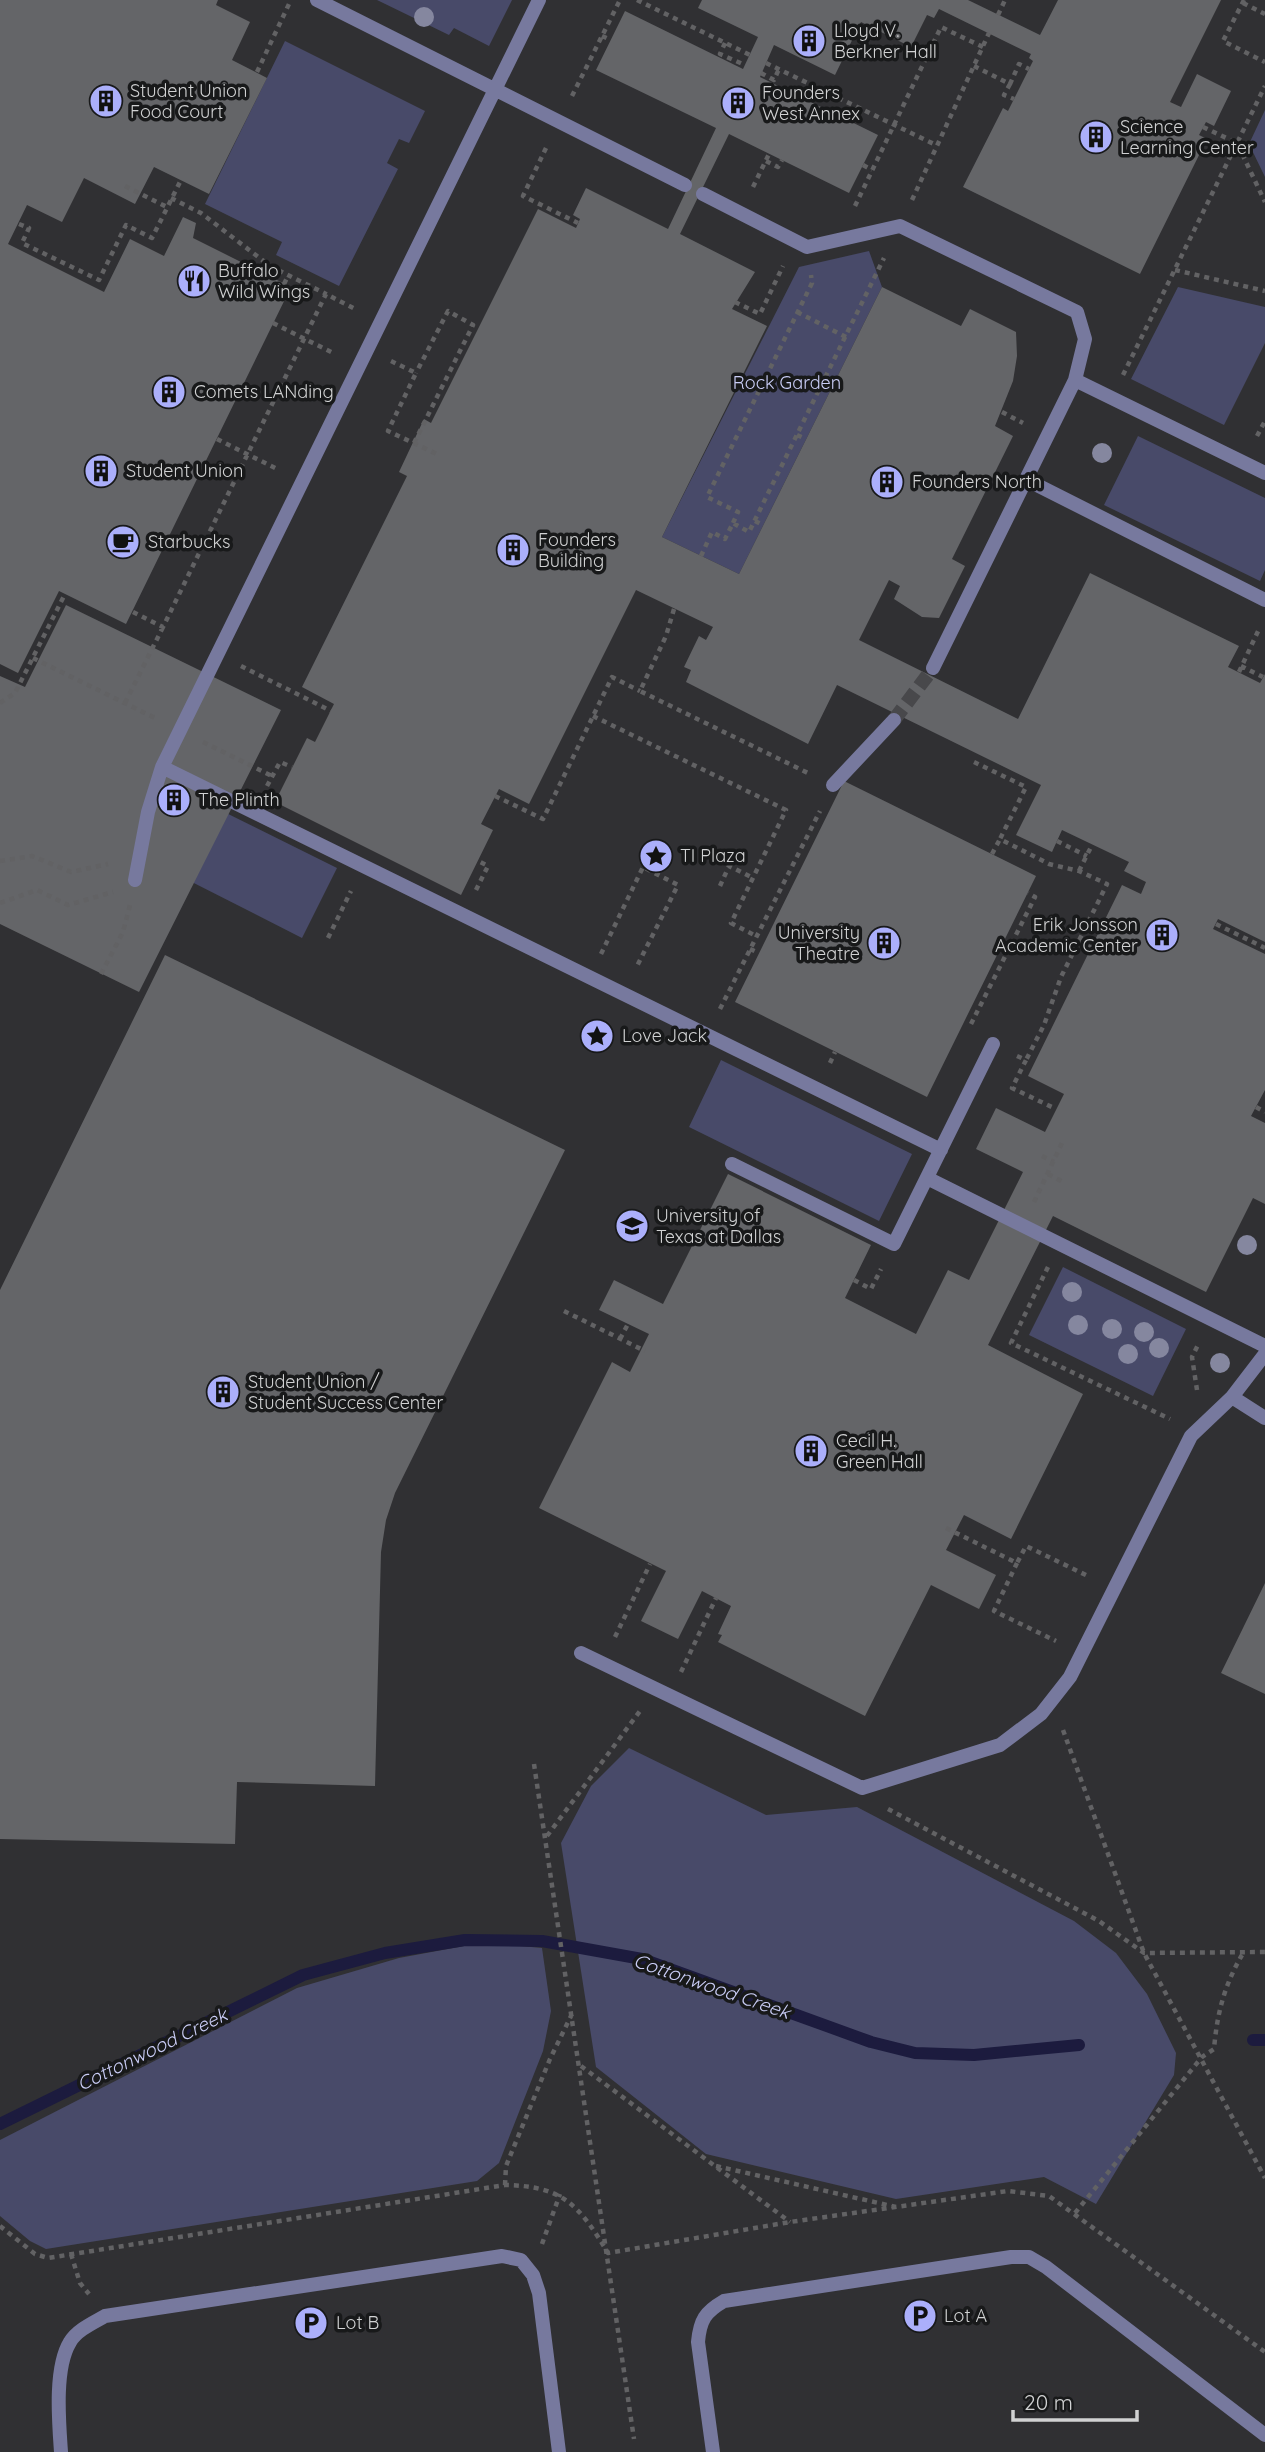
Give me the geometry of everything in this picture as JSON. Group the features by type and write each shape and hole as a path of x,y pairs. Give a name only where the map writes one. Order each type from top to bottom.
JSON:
{"street":[{"path":"317,0 685,185"},
{"path":"135,880 149,812 162,767 540,0"},
{"path":"703,194 807,247 900,226 1077,312 1085,339 1075,380 933,668"},
{"path":"1075,380 1265,473"},
{"path":"1027,480 1265,600"},
{"path":"833,785 894,720"},
{"path":"162,767 941,1150"},
{"path":"732,1164 894,1244 993,1044"},
{"path":"927,1178 1265,1346"},
{"path":"581,1653 862,1788 1000,1745 1053,1703 1082,1654 1191,1436 1232,1397 1265,1354"},
{"path":"1232,1397 1265,1418"},
{"path":"61,2452 59,2398 64,2361 70,2342 87,2326 105,2316 502,2256 521,2260 533,2275 539,2293 559,2452"},
{"path":"713,2452 698,2342 699,2325 707,2311 724,2301 1011,2257 1030,2257 1046,2267 1265,2435"}],"path":[{"path":"257,72 291,0"},
{"path":"578,223 523,196 620,0"},
{"path":"637,0 750,55"},
{"path":"998,15 1005,0"},
{"path":"1265,14 1244,1 1223,41 1265,61"},
{"path":"853,211 941,27 983,47"},
{"path":"733,523 749,531 755,521 900,226 989,33"},
{"path":"602,36 611,40"},
{"path":"725,43 720,54 745,65"},
{"path":"766,63 936,145"},
{"path":"1014,99 1004,95 1019,64 1029,69"},
{"path":"974,66 1010,84"},
{"path":"761,73 774,80 779,69"},
{"path":"1111,398 1265,86"},
{"path":"1203,127 1237,143 1265,202"},
{"path":"740,213 769,154"},
{"path":"766,161 778,167 782,160"},
{"path":"863,165 872,170"},
{"path":"19,224 29,228 22,243 99,280 126,225 152,238 181,180"},
{"path":"125,186 167,207"},
{"path":"171,198 201,213 271,266 381,322"},
{"path":"701,556 712,532 725,538 738,512 707,496 812,282 807,247"},
{"path":"105,267 114,271"},
{"path":"1175,270 1265,291"},
{"path":"736,302 760,314 780,273"},
{"path":"284,284 288,276"},
{"path":"125,703 326,294"},
{"path":"414,443 473,325 448,312 388,431 439,455"},
{"path":"797,312 846,337"},
{"path":"273,323 305,339"},
{"path":"368,349 416,373"},
{"path":"797,435 806,439"},
{"path":"217,439 248,455"},
{"path":"755,521 763,525"},
{"path":"0,703 15,694 65,594"},
{"path":"640,691 666,636 674,608"},
{"path":"133,612 163,627"},
{"path":"1263,677 1240,669 1265,617"},
{"path":"33,658 272,776"},
{"path":"251,671 331,711"},
{"path":"495,796 543,820 612,677 833,785 707,1035"},
{"path":"593,716 786,810 730,923 757,936"},
{"path":"254,812 280,762 292,767"},
{"path":"974,762 1026,787 992,854"},
{"path":"1000,839 1049,864 1079,871 1107,884 1026,1060"},
{"path":"1057,841 1087,856"},
{"path":"1079,871 1092,845"},
{"path":"0,861 32,856 71,872 101,868 143,846"},
{"path":"464,916 488,866 478,861"},
{"path":"327,938 363,866"},
{"path":"720,886 729,866 753,878"},
{"path":"589,977 643,867 678,885 623,994"},
{"path":"102,974 123,932 135,880"},
{"path":"0,902 37,890 68,905 113,892"},
{"path":"975,1016 1035,897 1028,893"},
{"path":"1216,924 1265,948"},
{"path":"1079,942 1092,948"},
{"path":"750,949 759,953"},
{"path":"1256,1107 1265,1111"},
{"path":"1023,1225 1062,1143"},
{"path":"1042,1156 1054,1162"},
{"path":"1048,1174 1063,1182"},
{"path":"854,1280 871,1289 894,1244"},
{"path":"1059,1244 1011,1343 1196,1432"},
{"path":"564,1311 645,1351"},
{"path":"1209,1318 1192,1357 1197,1390 1212,1416"},
{"path":"621,1339 628,1324"},
{"path":"946,1528 1017,1563"},
{"path":"1082,1654 994,1611 1026,1546 1113,1588"},
{"path":"602,1663 650,1564"},
{"path":"546,1837 663,1692 716,1598"},
{"path":"1053,1703 1144,1953 1265,2178"},
{"path":"534,1764 634,2440"},
{"path":"862,1788 876,1803 1099,1921 1144,1953 1265,1952"},
{"path":"1075,2213 1202,2057 1214,2049 1217,2010 1228,1978 1242,1954"},
{"path":"505,2185 506,2166 572,2013"},
{"path":"580,2066 790,2222"},
{"path":"712,2165 900,2208"},
{"path":"0,2226 35,2254 48,2258 505,2185 532,2186 559,2194 578,2209 608,2253"},
{"path":"555,2203 559,2194"},
{"path":"71,2254 80,2283 105,2316"}],"green space":[{"path":"377,0 512,0 489,46 454,28 449,35"},
{"path":"285,41 425,111 409,143 399,139 387,163 398,169 339,286 276,255 282,242 205,204"},
{"path":"1265,110 1265,177 1249,144"},
{"name":"Rock Garden","path":"869,251 882,287 739,574 662,537 799,267"},
{"path":"1178,287 1265,307 1265,343 1224,425 1131,379"},
{"path":"1138,436 1265,498 1265,570 1260,581 1104,505"},
{"path":"214,807 337,868 302,938 180,876"},
{"path":"721,1060 912,1154 879,1221 689,1127"},
{"path":"1063,1267 1186,1329 1153,1396 1029,1335"},
{"path":"629,1748 766,1815 857,1807 1074,1921 1116,1953 1147,1994 1176,2053 1174,2075 1096,2204 1044,2177 896,2199 706,2154 596,2067 561,1843 591,1786"},
{"path":"510,1945 542,1948 551,2011 543,2051 499,2163 477,2181 46,2249 30,2241 0,2216 0,2140 297,1988 399,1958 464,1946"}],"building":[{"name":"Student Union","path":"0,0 218,0 216,5 250,22 232,60 267,78 209,194 154,167 135,204 84,178 62,222 27,205 8,244 104,292 130,239 164,256 183,217 196,223 193,238 291,287 126,624 59,591 18,673 0,664"},
{"path":"702,0 968,0 1040,35 1058,0 1221,0 1170,102 1181,107 1197,74 1231,91 1214,126 1206,122 1199,135 1207,139 1140,274 963,187 1003,108 1008,111 1033,61 1029,58 1031,54 939,9 934,18 927,15 911,47 861,22 835,75 774,45 760,77 878,135 849,193 729,134 680,234 755,272 732,309 767,326 662,537 739,574 882,287 961,326 970,309 1016,332 1017,356 1013,381 995,426 1013,436 952,559 965,566 939,618 922,617 894,599 900,586 889,580 859,640 1018,719 1090,573 1239,646 1228,667 1260,683 1265,674 1265,942 1218,919 1213,929 1265,954 1265,1090 1251,1116 1265,1123 1265,1204 1253,1198 1206,1292 1053,1216 988,1345 1083,1394 1011,1539 964,1515 946,1550 996,1575 979,1609 931,1585 865,1716 718,1642 722,1635 718,1634 731,1606 702,1591 678,1639 641,1621 666,1571 539,1508 612,1362 630,1372 649,1334 599,1310 614,1280 663,1304 728,1174 871,1245 845,1298 916,1334 948,1270 969,1280 1023,1172 976,1149 996,1108 1045,1132 1064,1094 1028,1076 1122,885 1141,894 1146,882 1124,871 1129,862 1062,830 1052,852 1016,835 1041,785 837,685 808,744 686,682 691,670 684,667 699,636 706,640 713,627 636,590 529,804 499,789 481,824 493,830 461,895 275,802 307,738 315,742 334,704 302,687 407,476 399,472 424,419 431,423 538,209 576,228 580,219 573,215 586,188 668,229 716,128 596,70 625,11 743,69 758,37 698,8"},
{"name":"The Plinth","path":"66,605 281,710 139,992 0,924 0,676 25,687"},
{"name":"University Theatre","path":"844,781 1036,876 927,1097 735,1002"},
{"name":"Student Union / Student Success Center","path":"165,955 565,1150 395,1493 386,1520 381,1552 375,1786 237,1782 235,1844 0,1839 0,1290"},
{"path":"1265,1583 1265,1694 1221,1673"}],"waterway":[{"name":"Cottonwood Creek","path":"0,2124 303,1975 385,1953 465,1940 542,1941 642,1959 871,2042 915,2053 974,2055 1079,2045"},
{"name":"Cottonwood Creek","path":"1253,2040 1265,2040"}],"tunnel":[{"path":"894,720 933,668"}],"place":[{"name":"Lloyd V. Berkner Hall","path":"809,41"},
{"name":"Student Union Food Court","path":"106,101"},
{"name":"Founders West Annex","path":"738,103"},
{"name":"Science Learning Center","path":"1096,137"},
{"name":"Buffalo Wild Wings","path":"194,281"},
{"name":"Comets LANding","path":"169,392"},
{"name":"Student Union","path":"101,471"},
{"name":"Founders North","path":"887,482"},
{"name":"Starbucks","path":"123,542"},
{"name":"Founders Building","path":"513,550"},
{"name":"The Plinth","path":"174,800"},
{"name":"TI Plaza","path":"656,856"},
{"name":"Erik Jonsson Academic Center","path":"1162,935"},
{"name":"University Theatre","path":"884,943"},
{"name":"Love Jack","path":"597,1036"},
{"name":"University of Texas at Dallas","path":"632,1226"},
{"name":"Student Union / Student Success Center","path":"223,1392"},
{"name":"Cecil H. Green Hall","path":"811,1451"},
{"name":"Lot A","path":"920,2316"},
{"name":"Lot B","path":"311,2323"}]}
